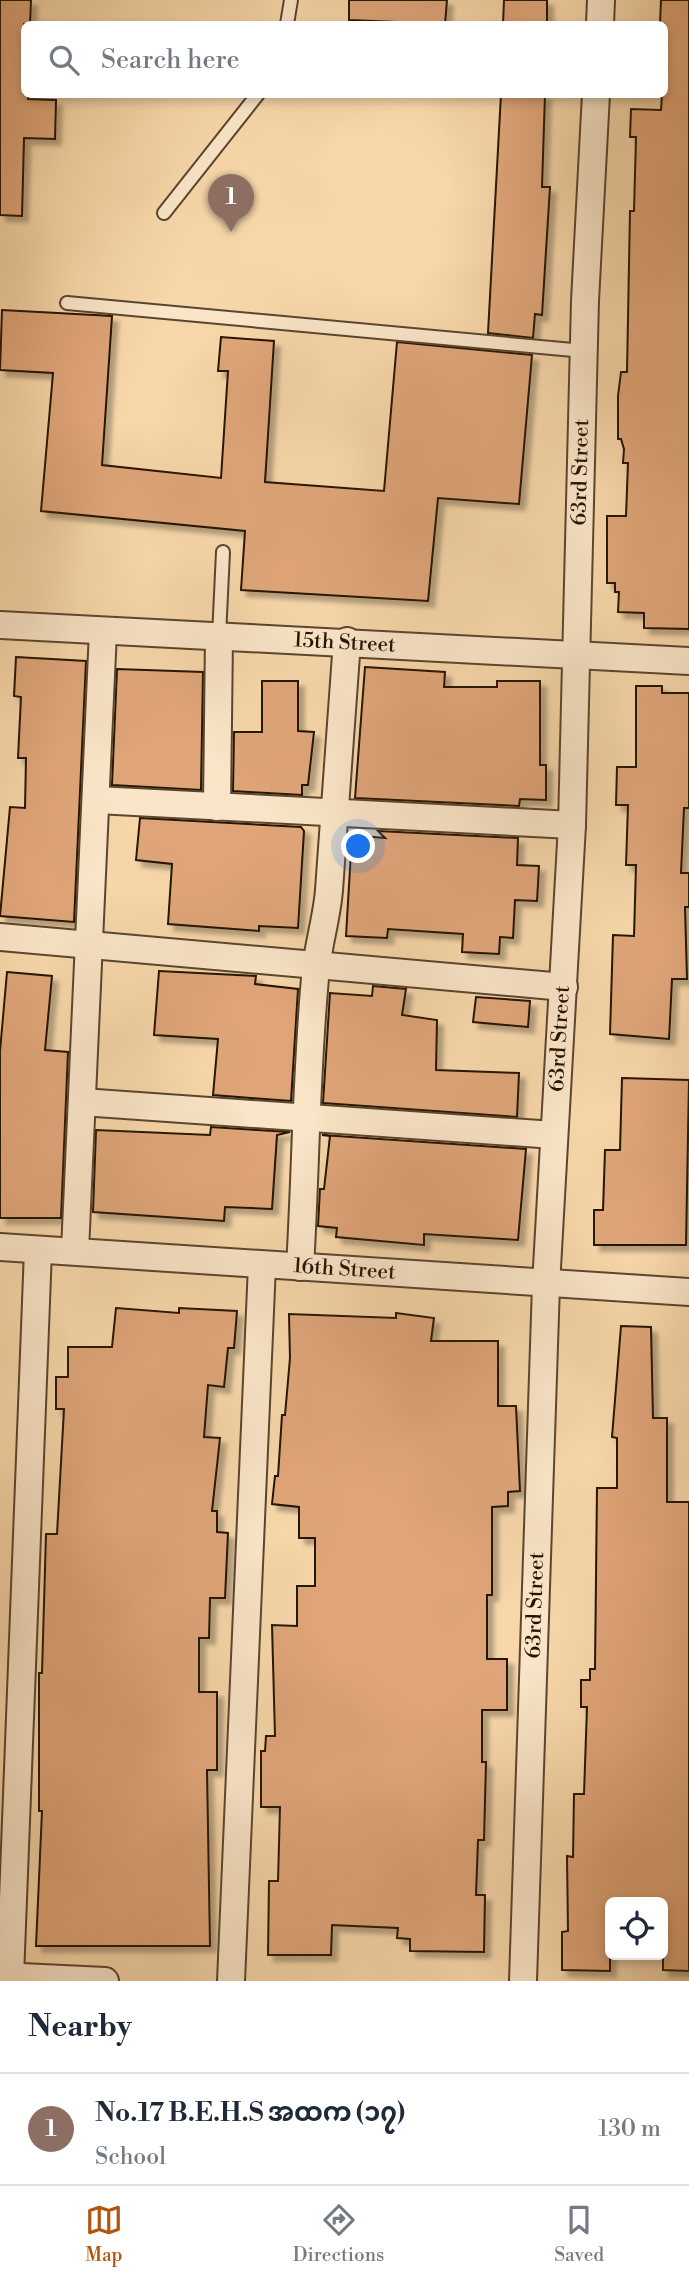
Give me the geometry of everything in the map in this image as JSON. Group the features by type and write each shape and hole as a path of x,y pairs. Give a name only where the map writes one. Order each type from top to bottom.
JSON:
{"street":[{"path":"600,21 601,0"},
{"name":"63rd Street","path":"523,1981 546,1285 572,825 584,351 596,98"},
{"name":"15th Street","path":"0,625 689,661"},
{"path":"75,1251 103,631"},
{"path":"217,807 219,636"},
{"path":"300,1267 309,1116 310,1042 317,964 326,928 347,642"},
{"path":"97,800 335,815 572,825"},
{"path":"0,937 564,987"},
{"path":"82,1102 554,1135"},
{"name":"16th Street","path":"0,1247 546,1285 689,1292"},
{"path":"38,1250 5,1977 105,1981"},
{"path":"231,1981 262,1265"}],"lane":[{"path":"288,21 291,0"},
{"path":"164,214 255,98"},
{"path":"67,303 584,351"},
{"path":"219,636 223,552"}],"building":[{"path":"0,0 31,0 30,21 21,21 21,98 56,100 55,139 24,138 22,216 0,215"},
{"path":"349,0 447,0 445,21 349,20"},
{"path":"504,0 547,0 547,21 503,21"},
{"path":"661,0 689,0 689,629 644,628 644,613 618,612 619,592 615,592 615,583 607,583 607,516 626,516 628,463 623,463 624,449 621,439 618,439 618,396 621,372 627,372 630,211 634,211 636,137 630,137 631,109 661,110 662,98 668,98 668,21 660,21"},
{"path":"501,98 545,98 542,187 550,187 542,315 535,314 533,338 488,333"},
{"path":"2,310 112,316 102,465 221,478 228,371 218,371 221,337 274,341 265,482 384,491 397,342 532,355 519,504 438,498 428,601 241,590 245,531 41,511 53,373 0,370"},
{"path":"16,657 86,661 74,922 0,916 10,807 25,808 26,758 18,758 21,697 14,696"},
{"path":"365,667 445,672 444,687 497,687 497,681 540,681 540,765 546,765 546,800 520,799 519,806 355,798"},
{"path":"117,669 203,672 201,790 112,785"},
{"path":"262,681 298,681 298,731 314,732 308,785 302,785 302,795 233,791 234,732 262,732"},
{"path":"636,686 662,686 662,693 689,693 689,808 684,808 681,873 689,873 689,907 685,907 687,979 672,979 669,1039 610,1034 613,935 634,936 636,865 626,865 628,805 616,805 617,767 636,767"},
{"path":"140,818 301,827 304,831 298,928 259,926 259,931 168,924 172,864 136,860"},
{"path":"378,831 518,838 517,865 539,866 537,901 515,900 513,938 500,937 499,954 462,952 463,934 388,929 387,938 346,936 352,835 385,838"},
{"path":"159,971 256,976 255,984 298,989 291,1101 213,1095 218,1039 154,1035"},
{"path":"7,972 52,976 45,1050 68,1052 61,1218 0,1218 0,1051"},
{"path":"373,986 406,989 402,1015 437,1020 436,1070 519,1073 517,1117 323,1103 330,993 372,996"},
{"path":"476,997 530,1001 528,1027 473,1022"},
{"path":"622,1078 689,1080 686,1245 594,1245 594,1210 603,1210 605,1150 620,1150"},
{"path":"211,1127 290,1132 277,1135 272,1209 225,1207 224,1221 93,1212 96,1130 210,1135"},
{"path":"322,1135 526,1149 518,1240 424,1234 424,1245 336,1237 337,1228 318,1226 320,1189 324,1189 330,1136"},
{"path":"116,1308 179,1313 179,1308 237,1311 234,1348 228,1348 224,1387 208,1385 204,1437 220,1438 212,1511 217,1511 217,1532 228,1533 225,1598 210,1598 209,1638 199,1638 199,1692 217,1692 217,1770 207,1770 210,1946 36,1946 42,1811 39,1811 39,1673 42,1673 46,1534 57,1534 64,1409 56,1409 56,1377 68,1377 68,1347 112,1347"},
{"path":"396,1313 434,1318 431,1341 498,1341 498,1406 516,1406 520,1491 508,1492 508,1506 492,1507 492,1595 487,1595 487,1659 507,1659 507,1710 482,1710 482,1762 486,1762 484,1840 478,1840 476,1895 485,1895 484,1952 410,1951 410,1939 397,1938 398,1928 332,1925 331,1955 268,1955 269,1881 278,1881 280,1807 261,1807 261,1751 265,1751 266,1736 275,1736 272,1625 297,1626 297,1586 315,1586 315,1538 299,1538 299,1507 272,1504 275,1476 278,1476 282,1415 285,1415 290,1358 289,1314 396,1318"},
{"path":"621,1326 651,1327 653,1418 667,1418 667,1502 689,1502 689,1971 663,1970 663,1960 668,1960 668,1897 605,1897 605,1960 610,1960 610,1971 562,1970 562,1932 568,1931 567,1856 573,1857 574,1794 584,1794 587,1707 581,1707 581,1680 590,1680 590,1669 595,1669 597,1488 617,1488 617,1438 612,1437"}],"place":[{"name":"No.17 B.E.H.S အထက (၁၇)","path":"231,232"}]}
